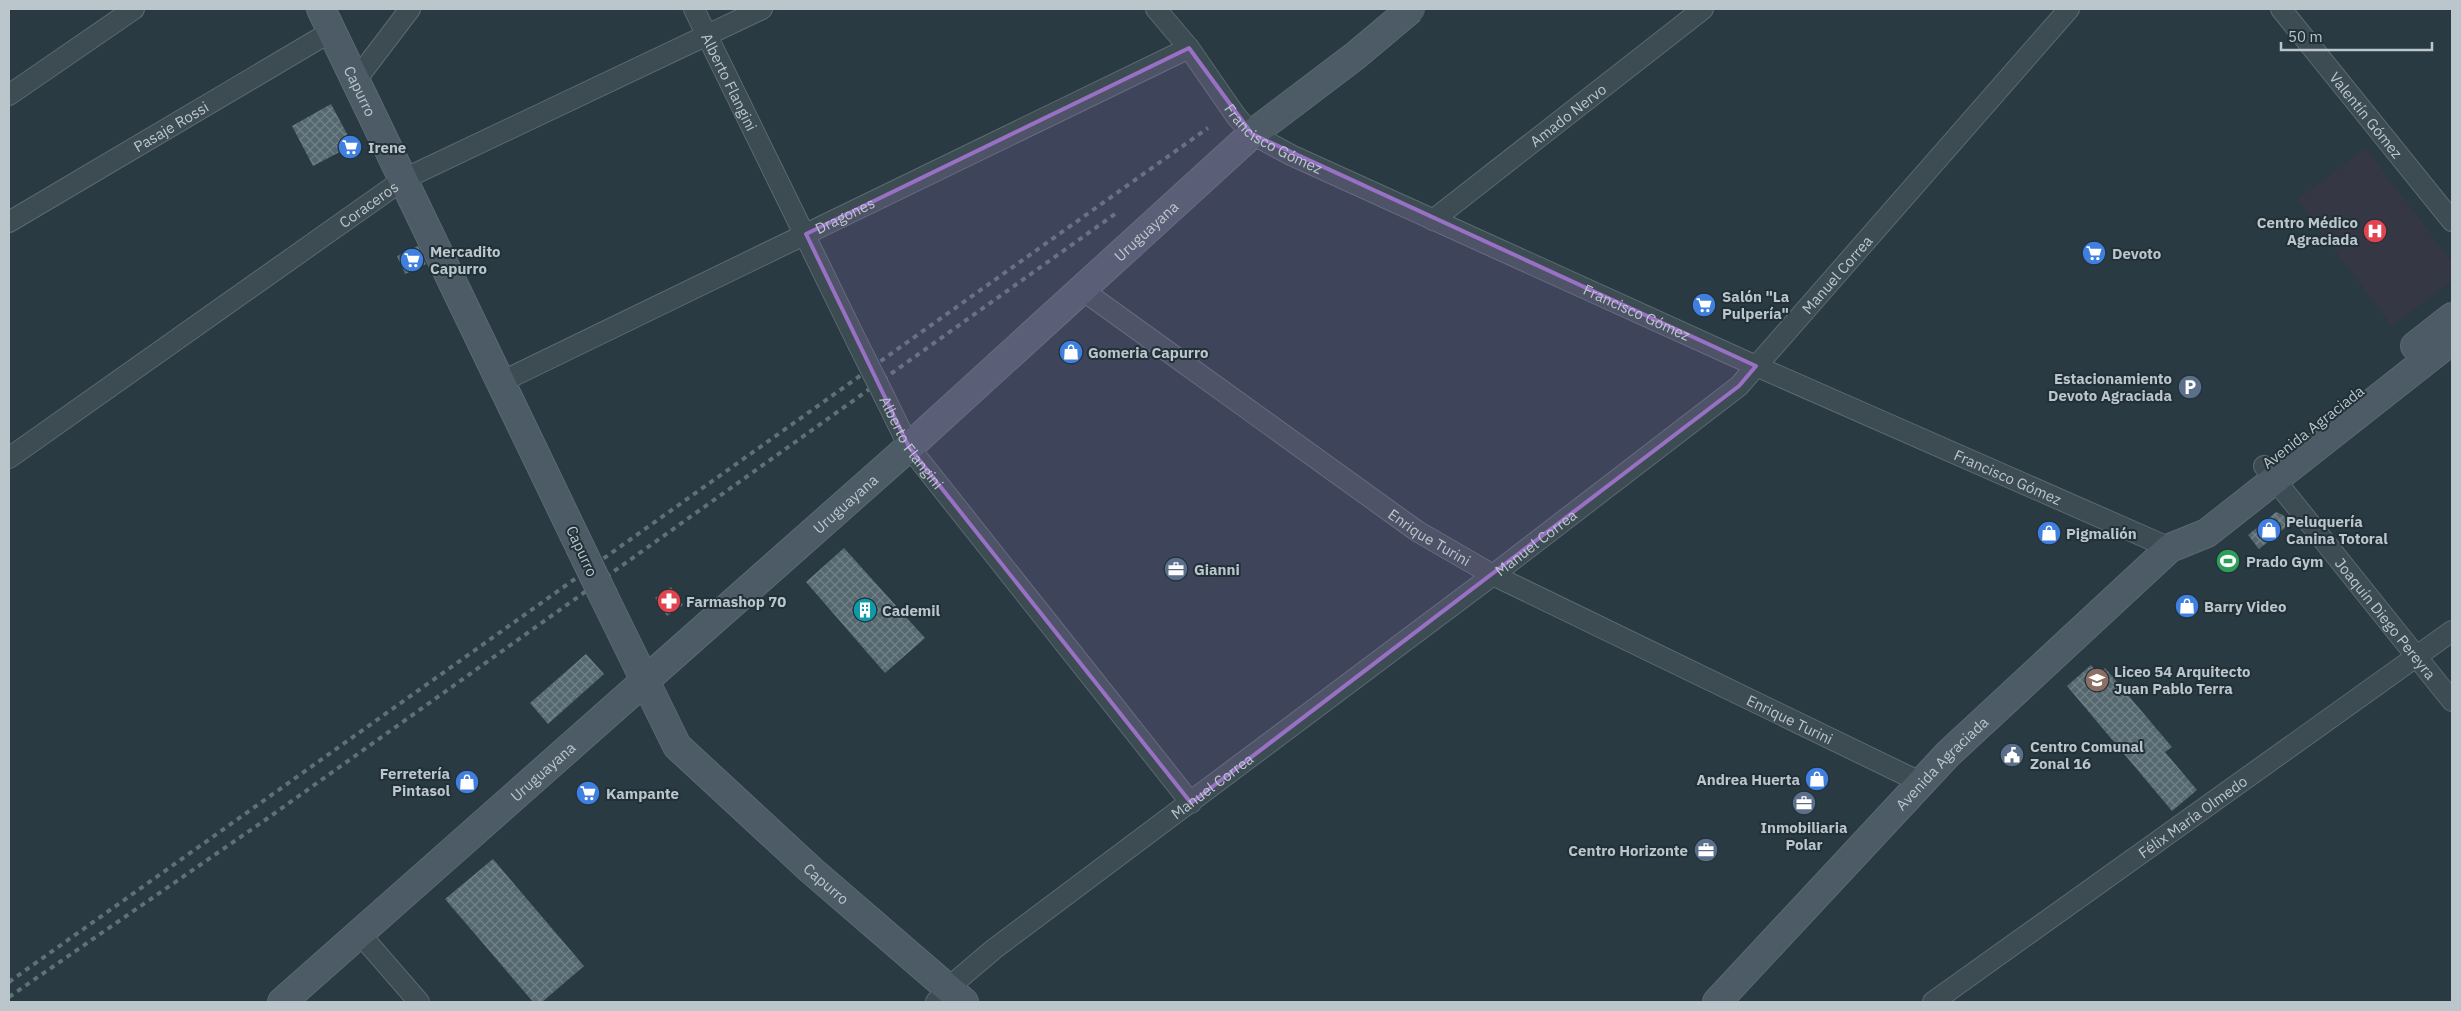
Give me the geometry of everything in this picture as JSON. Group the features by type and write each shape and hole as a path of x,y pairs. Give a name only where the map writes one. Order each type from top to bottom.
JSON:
{"street":[{"path":"9,95 134,9"},
{"path":"356,80 410,9"},
{"name":"Alberto Flangini","path":"694,9 806,234 908,447 1191,802"},
{"name":"Coraceros","path":"9,458 404,178 762,9"},
{"name":"Francisco Gómez","path":"1156,9 1189,48 1236,116 1252,134 1291,155 1756,366 2176,546"},
{"name":"Uruguayana","path":"282,1002 908,447 1252,134 1355,56 1411,9"},
{"name":"Amado Nervo","path":"1433,220 1703,9"},
{"name":"Manuel Correa","path":"949,997 994,949 1493,575 1739,386 2069,9"},
{"name":"Valentín Gómez","path":"2281,9 2452,221"},
{"name":"Capurro","path":"326,20 404,178 669,733 686,757 949,997"},
{"name":"Pasaje Rossi","path":"9,222 326,20"},
{"name":"Dragones","path":"501,382 1189,48"},
{"name":"Enrique Turini","path":"1081,289 1417,531 1493,575 1920,782"},
{"name":"Avenida Agraciada","path":"2269,473 2452,317"},
{"name":"Avenida Agraciada","path":"1717,1002 1920,782 2059,648 2176,546 2193,521 2269,473 2452,340"},
{"name":"Joaquín Diego Pereyra","path":"2269,473 2452,701"},
{"name":"Félix María Olmedo","path":"1933,1002 2452,631"},
{"path":"360,934 419,1002"}],"highlighted area":[{"path":"1189,48 1252,134 1756,366 1739,386 1191,803 909,447 806,234"}],"shaded area":[{"name":"Centro Médico Agraciada","path":"2366,148 2452,262 2452,281 2392,326 2297,200"}],"building":[{"path":"331,104 353,145 313,166 292,126"},
{"name":"Mercadito Capurro","path":"418,246 426,264 405,274 397,256"},
{"name":"Peluquería Canina Totoral","path":"2276,512 2283,515 2290,524 2259,549 2248,535"},
{"name":"Cademil","path":"844,548 925,638 885,673 806,582"},
{"name":"Farmashop 70","path":"671,587 683,605 667,616 655,598"},
{"path":"586,654 604,674 548,724 530,703"},
{"path":"2091,665 2098,674 2105,668 2172,747 2165,752 2197,790 2172,811 2067,686"},
{"path":"493,859 584,966 542,1002 533,1002 445,899"}],"railway":[{"path":"9,982 1208,128"},
{"path":"9,997 268,818 1115,214"}],"place":[{"name":"Irene","path":"350,147"},
{"name":"Centro Médico Agraciada","path":"2375,231"},
{"name":"Devoto","path":"2094,253"},
{"name":"Mercadito Capurro","path":"412,260"},
{"name":"Salón \"La Pulpería\"","path":"1704,305"},
{"name":"Gomeria Capurro","path":"1071,352"},
{"name":"Estacionamiento Devoto Agraciada","path":"2190,387"},
{"name":"Peluquería Canina Totoral","path":"2269,530"},
{"name":"Pigmalión","path":"2049,533"},
{"name":"Prado Gym","path":"2228,561"},
{"name":"Gianni","path":"1176,569"},
{"name":"Farmashop 70","path":"669,601"},
{"name":"Barry Video","path":"2187,606"},
{"name":"Cademil","path":"865,610"},
{"name":"Liceo 54 Arquitecto Juan Pablo Terra","path":"2097,680"},
{"name":"Centro Comunal Zonal 16","path":"2012,755"},
{"name":"Andrea Huerta","path":"1817,779"},
{"name":"Ferretería Pintasol","path":"467,782"},
{"name":"Kampante","path":"588,793"},
{"name":"Inmobiliaria Polar","path":"1804,803"},
{"name":"Centro Horizonte","path":"1706,850"}]}
